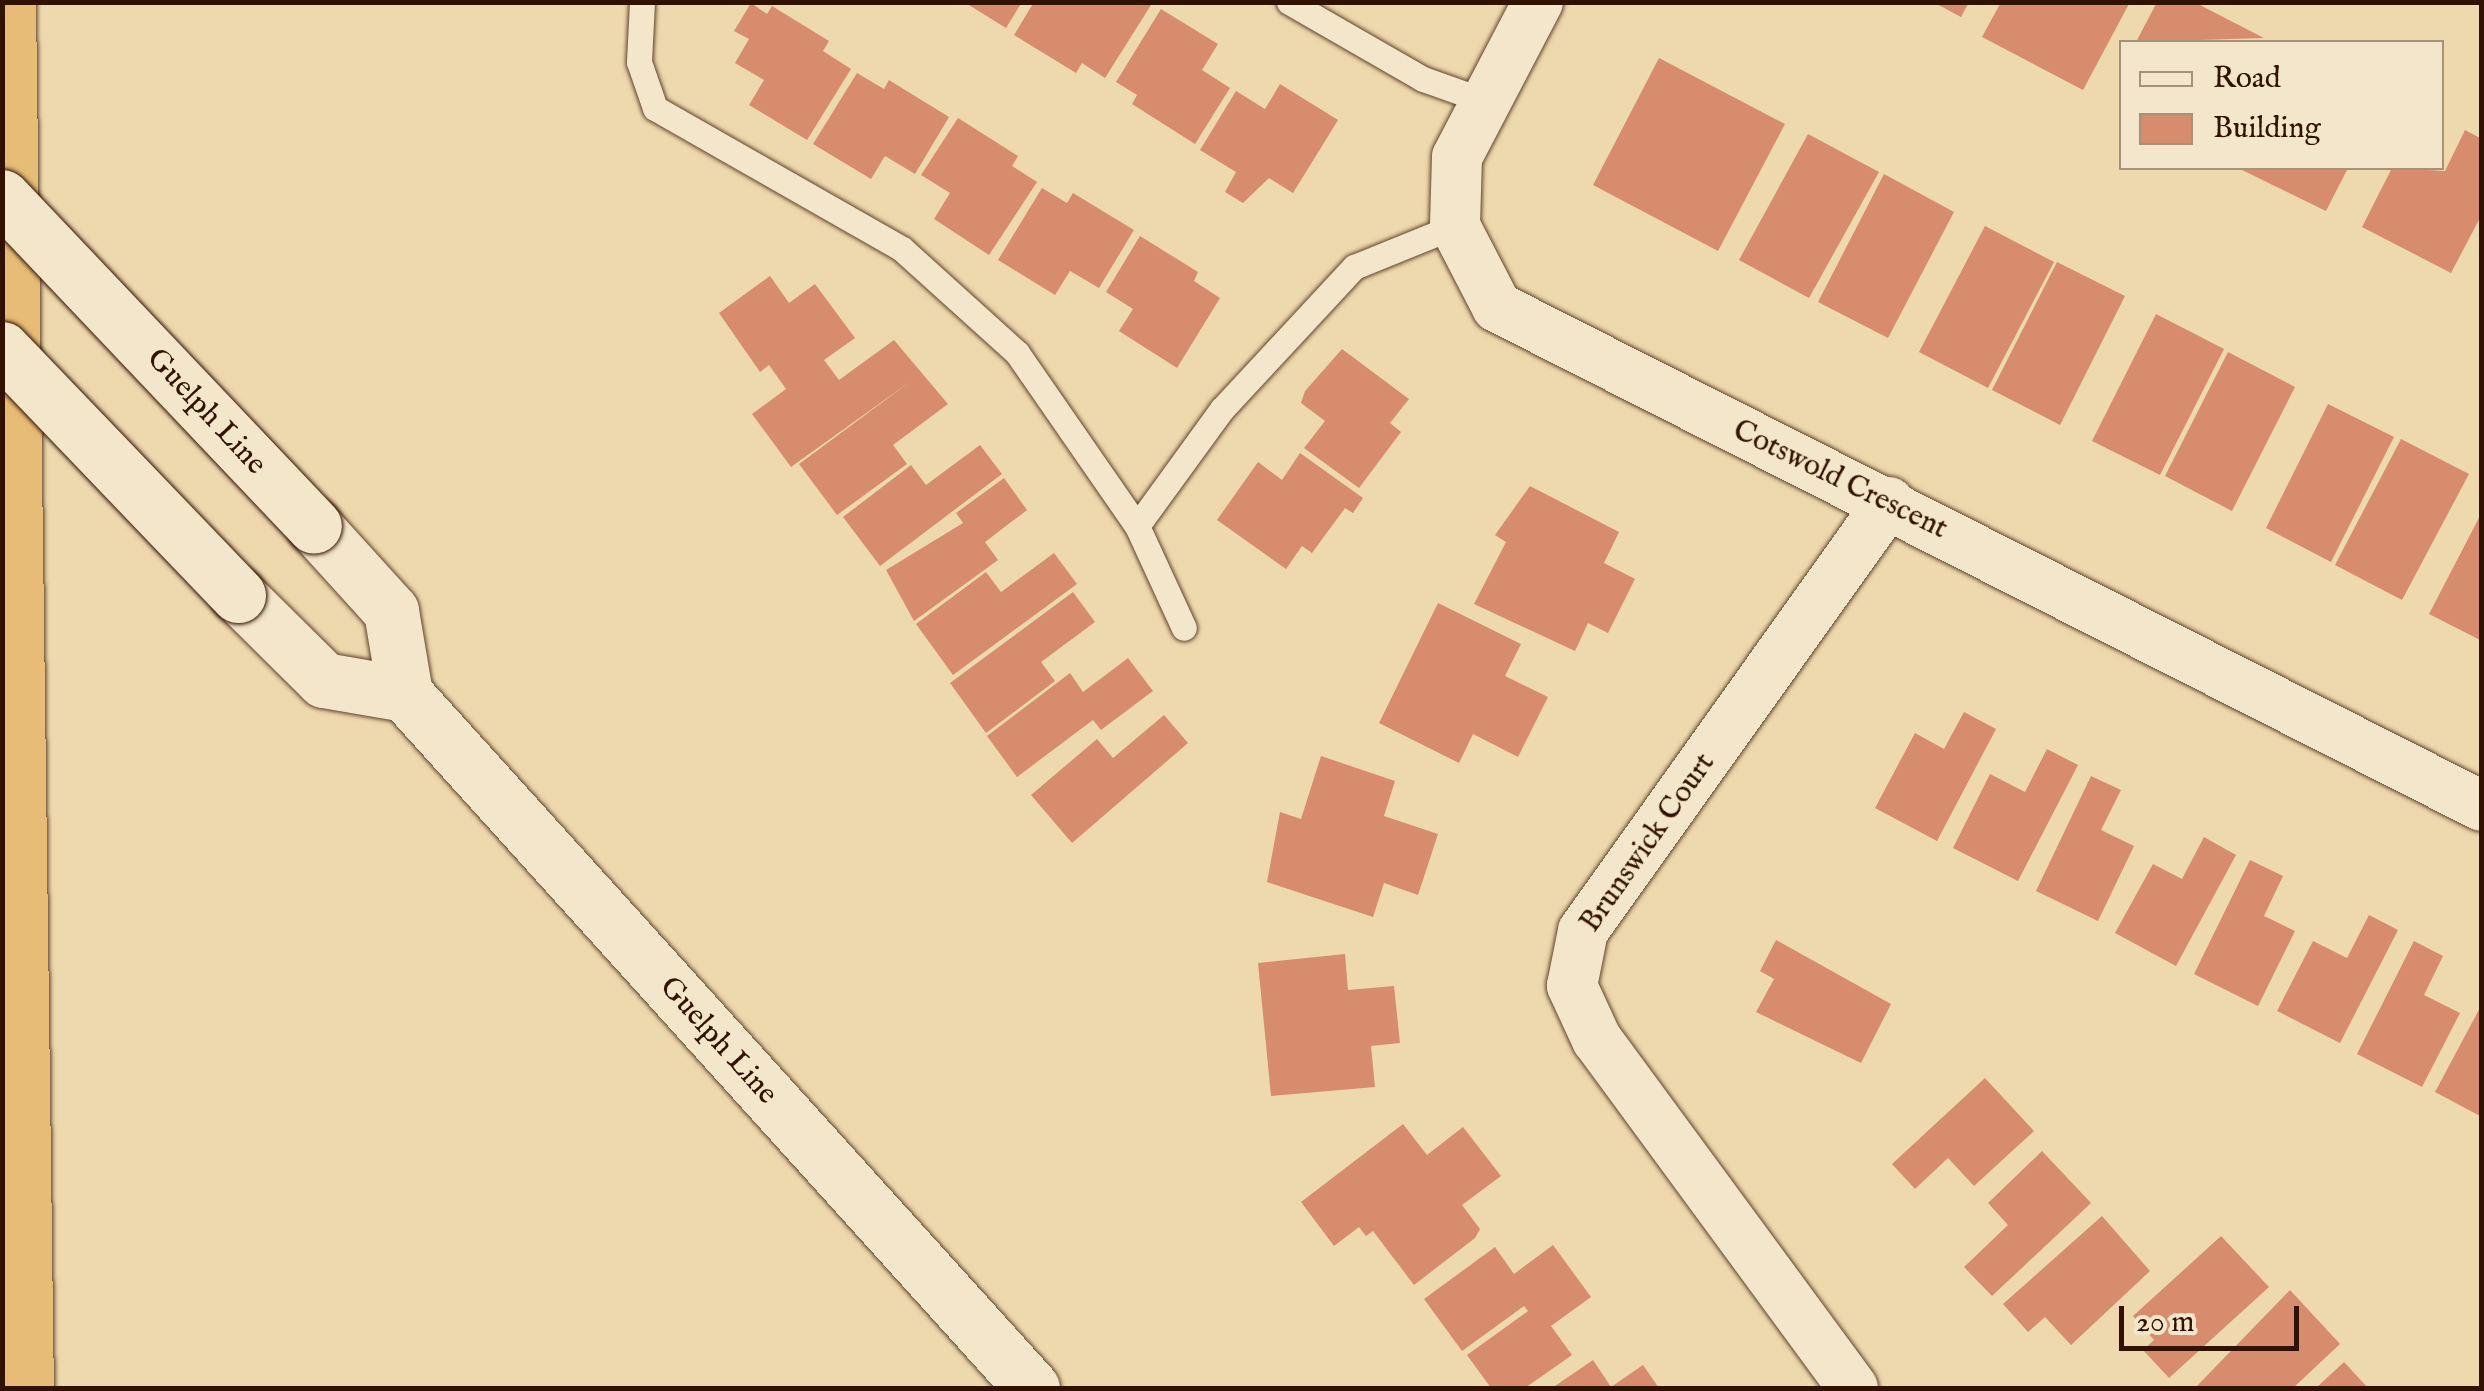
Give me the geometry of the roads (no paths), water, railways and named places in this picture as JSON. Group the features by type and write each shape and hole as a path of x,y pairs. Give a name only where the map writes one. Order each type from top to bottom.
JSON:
{"highway":[{"path":"8,2 26,1388"}],"main road":[{"name":"Guelph Line","path":"2,197 391,611 405,694 1032,1388"},
{"path":"2,349 324,680 405,694"}],"street":[{"name":"Cotswold Crescent","path":"1538,2 1457,156 1455,226 1497,306 2482,806"},
{"name":"Brunswick Court","path":"1852,1388 1597,1040 1572,986 1582,931 1889,502"}],"lane":[{"path":"642,2 639,62 655,108 902,248 1018,353 1138,526 1184,628"},
{"path":"1289,2 1424,79 1485,101"},
{"path":"1138,526 1222,410 1354,268 1455,226"}]}
